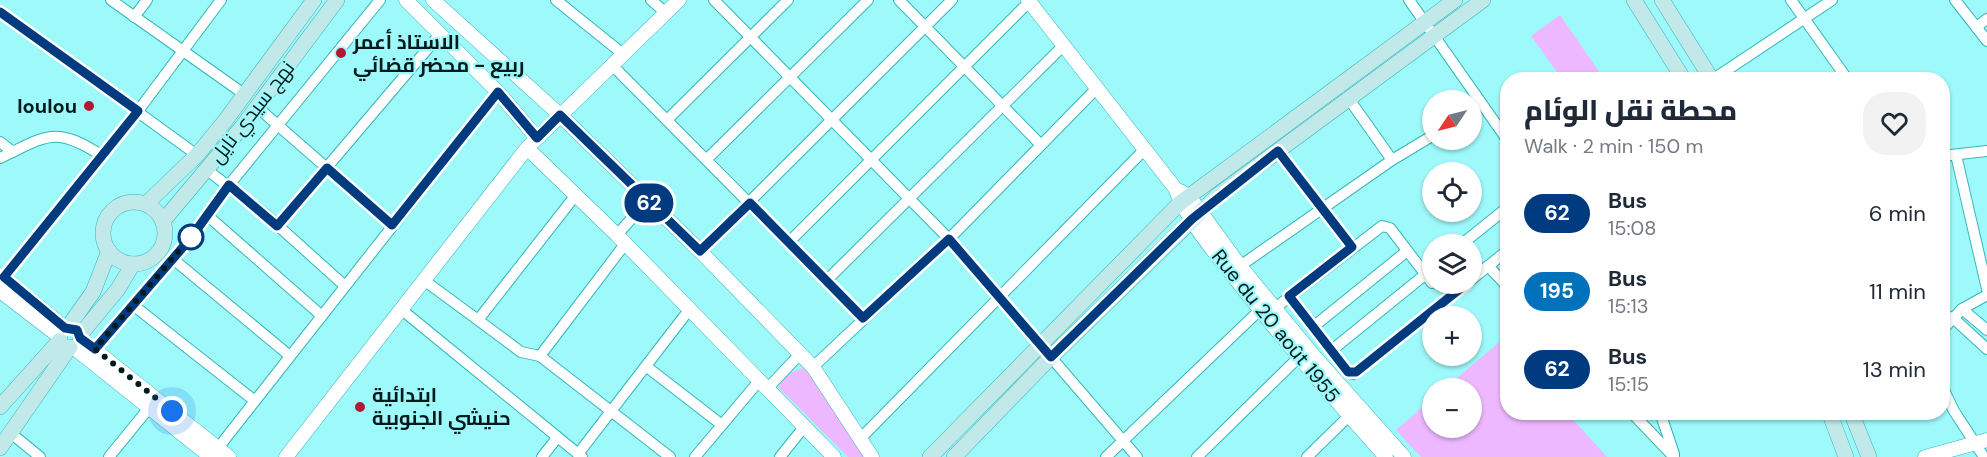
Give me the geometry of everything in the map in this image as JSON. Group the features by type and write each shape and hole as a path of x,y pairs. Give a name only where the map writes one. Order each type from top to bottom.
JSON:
{"main road":[{"name":"نهج سيدي نايل","path":"146,204 197,155 314,0"},
{"name":"نهج سيدي نايل","path":"163,221 257,108 337,0"},
{"path":"930,457 1196,214 1349,99 1429,28 1455,0"},
{"path":"954,457 1181,196 1429,28 1483,0"},
{"path":"1634,0 1679,72"},
{"path":"1662,0 1707,72"},
{"path":"126,203 146,204 163,221 165,231 160,250 153,258 134,264 116,258 109,250 103,232 110,214 126,203"},
{"path":"0,448 12,434 69,337 93,292 109,250"},
{"path":"0,407 118,290 134,264"},
{"path":"1832,420 1846,457"},
{"path":"1854,420 1869,457"}],"street":[{"path":"111,0 244,94"},
{"path":"134,17 147,0"},
{"path":"221,0 138,111 2,276 69,337 216,455 255,401 498,92"},
{"path":"95,349 173,259 208,216 229,185 380,0"},
{"path":"406,0 498,92 537,138"},
{"path":"556,0 624,54"},
{"path":"651,0 666,13"},
{"path":"286,457 527,148 679,0"},
{"path":"714,0 949,239 1137,457"},
{"path":"667,120 788,0"},
{"path":"707,159 868,0"},
{"path":"899,0 1040,144"},
{"path":"700,251 952,0"},
{"path":"1409,0 1500,129"},
{"path":"1791,0 1842,72"},
{"path":"1724,72 1832,0"},
{"path":"1955,0 1987,41"},
{"path":"437,1 560,115 700,251 813,367 872,457"},
{"path":"789,242 1028,1"},
{"name":"Rue du 20 août 1955","path":"1028,1 1144,150 1240,266 1268,306 1298,358 1404,457"},
{"path":"0,12 197,155"},
{"path":"1976,27 1987,19"},
{"path":"277,226 441,33"},
{"path":"827,280 1063,46"},
{"path":"612,65 863,318"},
{"path":"813,367 949,239 1097,88"},
{"path":"1349,99 1392,160"},
{"path":"257,108 392,225"},
{"path":"0,158 49,136 69,137 101,155"},
{"path":"0,142 13,152"},
{"path":"1240,266 1392,160 1422,142"},
{"path":"527,148 621,240 834,457"},
{"path":"860,439 1144,150"},
{"path":"1278,151 1352,247"},
{"path":"1950,155 1987,151"},
{"path":"1956,155 1987,289"},
{"path":"207,170 229,185 345,286"},
{"path":"478,320 575,196"},
{"path":"540,356 647,201"},
{"path":"1474,234 1500,213"},
{"name":"Rue du 20 août 1955","path":"1196,214 1353,411 1386,457"},
{"path":"208,216 322,316"},
{"path":"1106,457 1268,306 1289,296 1376,228 1386,226 1422,268"},
{"path":"1313,327 1407,251"},
{"path":"1482,271 1500,256"},
{"path":"173,259 290,356"},
{"path":"1488,266 1500,279"},
{"path":"425,280 521,352 540,356 670,457"},
{"path":"1332,350 1422,285"},
{"path":"0,291 69,337 95,349 153,403"},
{"path":"1442,294 1446,300"},
{"path":"1289,296 1348,372 1353,374 1454,294"},
{"path":"1950,320 1962,309 1987,296"},
{"path":"134,305 255,401"},
{"path":"1962,309 1987,330"},
{"path":"402,310 580,455 689,310"},
{"path":"1952,317 1987,349"},
{"path":"696,457 722,425 763,385 800,354"},
{"path":"1197,457 1298,358"},
{"path":"647,367 722,425"},
{"path":"109,457 153,403"},
{"path":"1950,403 1954,411 1981,442 1984,457"},
{"path":"1307,457 1353,411"},
{"path":"1639,420 1675,457"},
{"path":"1662,420 1675,457"},
{"path":"780,457 804,427"},
{"path":"12,434 40,457"},
{"path":"542,457 557,438"},
{"path":"1925,457 1981,442"}],"shaded area":[{"path":"1560,15 1599,72 1557,72 1531,36"},
{"path":"1500,342 1500,420 1573,420 1607,457 1421,457 1396,430 1422,408 1422,438 1482,438 1482,378 1457,378 1471,366 1482,366 1482,357"},
{"path":"803,368 809,373 865,457 848,457 780,389 780,382 792,372"}],"bus line":[{"name":"62","path":"0,12 138,111 4,277 65,328 75,328 80,338 95,349 190,239 229,185 277,226 327,168 392,225 498,92 537,138 560,115 700,251 750,203 863,318 949,239 1051,357 1218,195 1278,151 1352,247 1289,296 1348,372 1353,374 1356,372 1454,294"}],"place":[{"name":"الاستاذ أعمر ربيع - محضر قضائي","path":"341,53"},
{"name":"loulou","path":"89,106"},
{"name":"ابتدائية حنيشي الجنوبية","path":"360,407"}],"route":[{"path":"172,411 95,349 191,237"}]}
